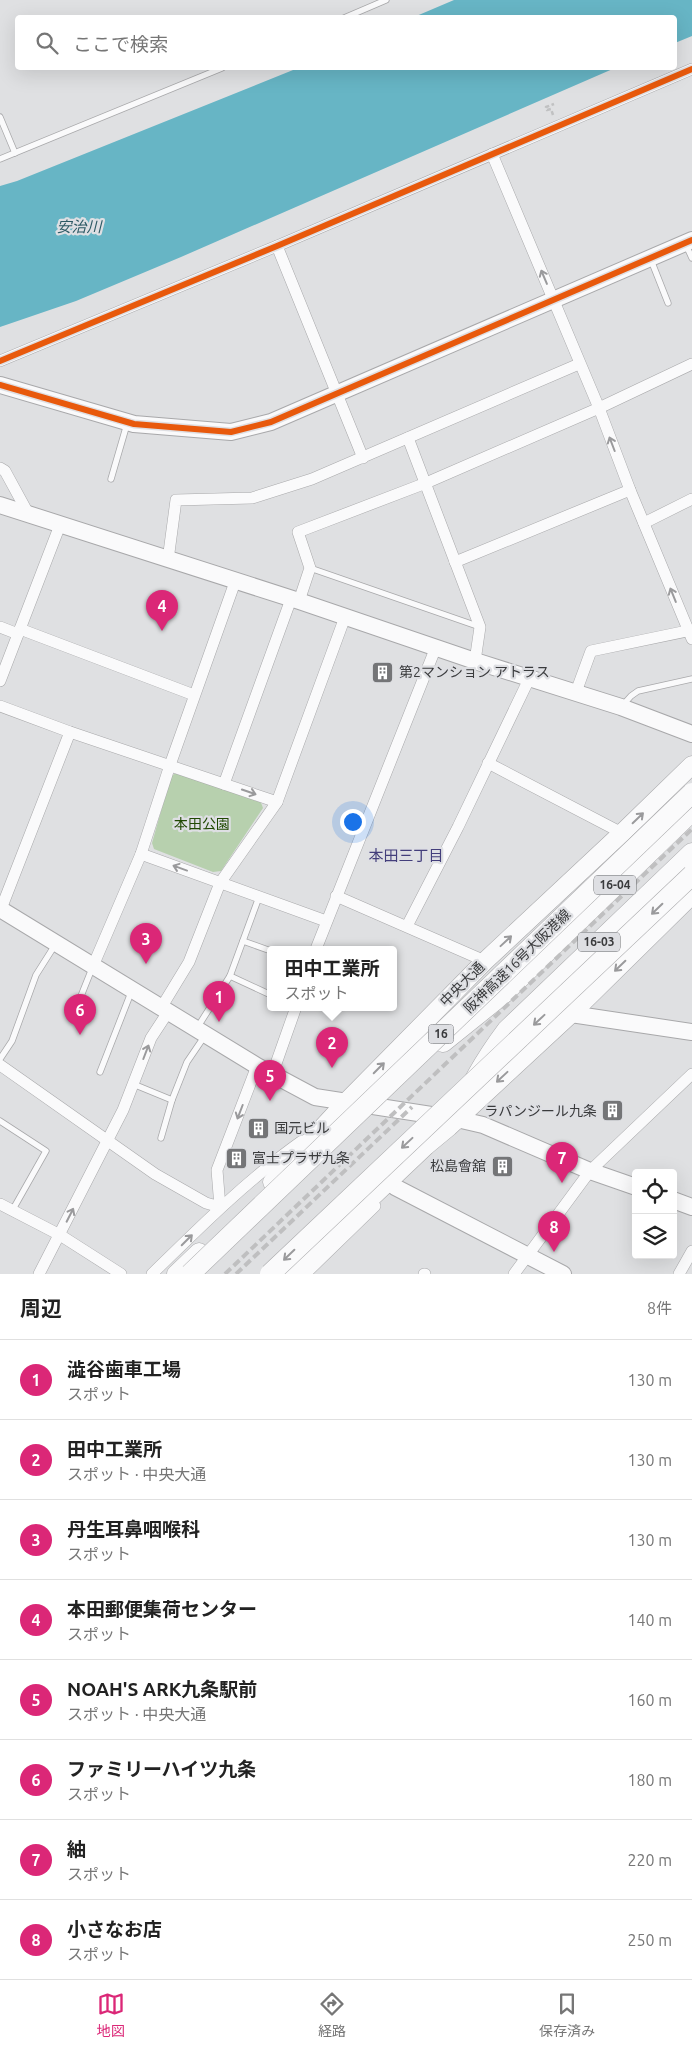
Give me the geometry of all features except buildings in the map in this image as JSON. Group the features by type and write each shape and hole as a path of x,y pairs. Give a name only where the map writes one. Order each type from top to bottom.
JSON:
{"highway":[{"name":"阪神高速16号大阪港線","path":"190,1274 692,793"},
{"name":"16-04","path":"345,1103 375,1090 407,1071 504,993 692,811"},
{"name":"16-03","path":"453,1123 486,1058 506,1030 692,853"},
{"path":"270,1274 692,875"}],"main road":[{"name":"中央大通","path":"176,1274 288,1166 320,1128 485,961 692,765"},
{"path":"291,1274 426,1146 571,1014 692,895"}],"street":[{"path":"0,361 277,246 692,69"},
{"path":"492,154 599,408 630,490 691,634 591,651 576,692"},
{"path":"0,385 128,423 231,432 271,422 689,241"},
{"path":"277,246 363,458"},
{"path":"168,560 176,500 252,498 312,479 579,364"},
{"path":"224,784 295,600 310,568 298,532 426,482 599,408 692,364"},
{"path":"408,438 480,627 475,661"},
{"path":"0,468 6,471 29,515"},
{"path":"456,562 630,490"},
{"path":"644,523 692,499"},
{"path":"0,505 295,600 475,661 621,706 692,734"},
{"path":"0,681 60,525"},
{"path":"93,966 141,854 194,695 235,582"},
{"path":"39,1274 124,1110 151,1038 189,962 220,883 277,802 345,617"},
{"path":"0,627 19,632 194,695"},
{"path":"317,946 436,647"},
{"path":"406,926 530,677"},
{"path":"0,706 70,732 277,802"},
{"path":"70,732 0,909 272,1075 315,1097 453,1123 483,1126 590,1171 632,1186"},
{"path":"488,763 622,833"},
{"path":"141,854 326,921"},
{"path":"336,896 485,961"},
{"path":"272,1075 295,1011"},
{"path":"571,1014 692,1032"},
{"path":"0,1065 155,1174 206,1203 220,1207"},
{"path":"220,1207 217,1170 257,1066"},
{"path":"514,1274 590,1171 692,1074"},
{"path":"305,1274 434,1148 453,1123"},
{"path":"152,1274 220,1207 279,1158 320,1128"},
{"path":"395,1187 563,1274"},
{"path":"677,1201 692,1207"},
{"path":"0,1204 60,1235 121,1274"},
{"path":"680,1273 692,1251"}],"lane":[{"path":"351,15 386,0"},
{"path":"0,159 217,70"},
{"path":"0,117 15,153"},
{"path":"689,241 692,258"},
{"path":"650,258 668,303"},
{"path":"111,479 128,423"},
{"path":"310,568 480,627"},
{"path":"621,706 638,691 692,679"},
{"path":"161,1138 172,1100 187,1062 230,976 258,897"},
{"path":"243,941 267,950"},
{"path":"0,1059 12,1041 36,975 56,944"},
{"path":"78,1006 93,966"},
{"path":"230,976 267,993"},
{"path":"100,1072 132,990"},
{"path":"133,1084 172,1100"},
{"path":"0,1121 46,1152 12,1210"}],"path":[{"path":"551,109 547,110 546,107 554,104"}],"green space":[{"name":"本田公園","path":"178,772 260,800 263,808 221,871 213,872 154,849 152,843 171,776"}],"water":[{"path":"454,0 692,0 692,36 677,42 677,15 419,15"},
{"name":"安治川","path":"293,70 610,70 181,257 76,301 0,327 0,186 17,181"}],"railway":[{"path":"225,1274 692,829"},
{"path":"236,1274 412,1107"}],"cycle path":[{"path":"0,361 277,246 692,69"},
{"path":"0,385 134,424 231,432 271,422 692,240"}],"place":[{"name":"本田郵便集荷センター","path":"162,631"},
{"name":"第2マンション アトラス","path":"383,672"},
{"name":"丹生耳鼻咽喉科","path":"146,964"},
{"name":"澁谷歯車工場","path":"219,1022"},
{"name":"ファミリーハイツ九条","path":"80,1035"},
{"name":"田中工業所","path":"332,1068"},
{"name":"NOAH'S ARK九条駅前","path":"270,1101"},
{"name":"ラパンジール九条","path":"613,1111"},
{"name":"国元ビル","path":"258,1128"},
{"name":"富士プラザ九条","path":"236,1158"},
{"name":"松島會舘","path":"502,1166"},
{"name":"紬","path":"562,1183"},
{"name":"小さなお店","path":"554,1252"}],"district":[{"name":"本田三丁目","path":"406,856"}]}
